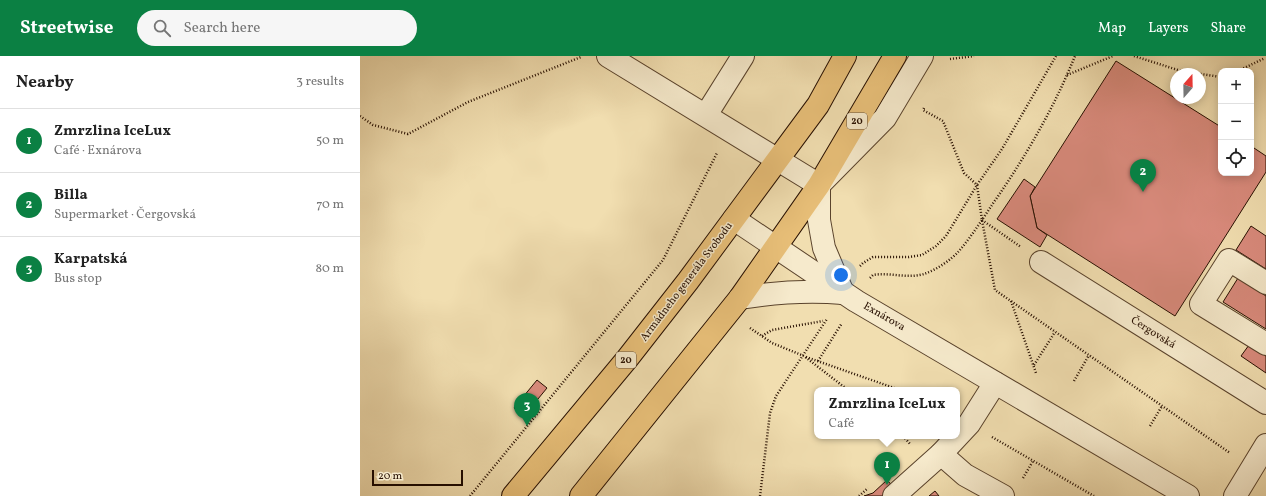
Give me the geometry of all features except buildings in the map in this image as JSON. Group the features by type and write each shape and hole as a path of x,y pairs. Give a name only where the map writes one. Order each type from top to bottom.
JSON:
{"main road":[{"name":"Armádneho generála Svobodu","path":"512,496 622,365 688,281 818,105 845,56"},
{"name":"20","path":"581,496 734,305 819,185 895,56"}],"street":[{"path":"608,56 819,185"},
{"path":"706,115 743,56"},
{"path":"850,297 824,248 819,220 819,185 885,118 922,56"},
{"name":"Exnárova","path":"734,219 850,297 1188,496"},
{"path":"1266,283 1229,260 1201,304 1266,344"},
{"name":"Čergovská","path":"1041,262 1266,403"},
{"path":"734,305 778,292 808,290 850,297"},
{"path":"960,434 969,424 995,383"},
{"path":"894,496 941,454 955,439"},
{"path":"1235,496 1266,445"},
{"path":"941,454 964,475 1003,496"}],"path":[{"path":"360,116 373,125 408,134 468,102 585,56"},
{"path":"950,59 974,56"},
{"path":"818,361 850,297 863,263 873,257 909,258 922,255 936,246 946,236 977,185 1002,150 1056,56"},
{"path":"760,496 770,413 776,396 804,356 826,320 873,275 882,273 903,275 924,274 942,265 958,252 982,220 1024,158 1067,75 1075,56"},
{"path":"1067,75 1112,56"},
{"path":"1134,56 1181,71 1218,77"},
{"path":"1261,56 1265,58"},
{"path":"1244,68 1265,58"},
{"path":"470,496 663,260 729,130"},
{"path":"982,220 1023,249"},
{"path":"663,260 688,281"},
{"path":"1011,300 1036,373"},
{"path":"734,305 762,336 772,343 892,387"},
{"path":"762,336 772,330 826,320"},
{"path":"1034,366 1055,332"},
{"path":"1074,381 1089,355"},
{"path":"804,356 844,387"},
{"path":"1150,426 1162,406"},
{"path":"969,424 1094,496"}],"place":[{"name":"Billa","path":"1143,192"},
{"name":"Karpatská","path":"527,426"},
{"name":"Zmrzlina IceLux","path":"887,485"}]}
